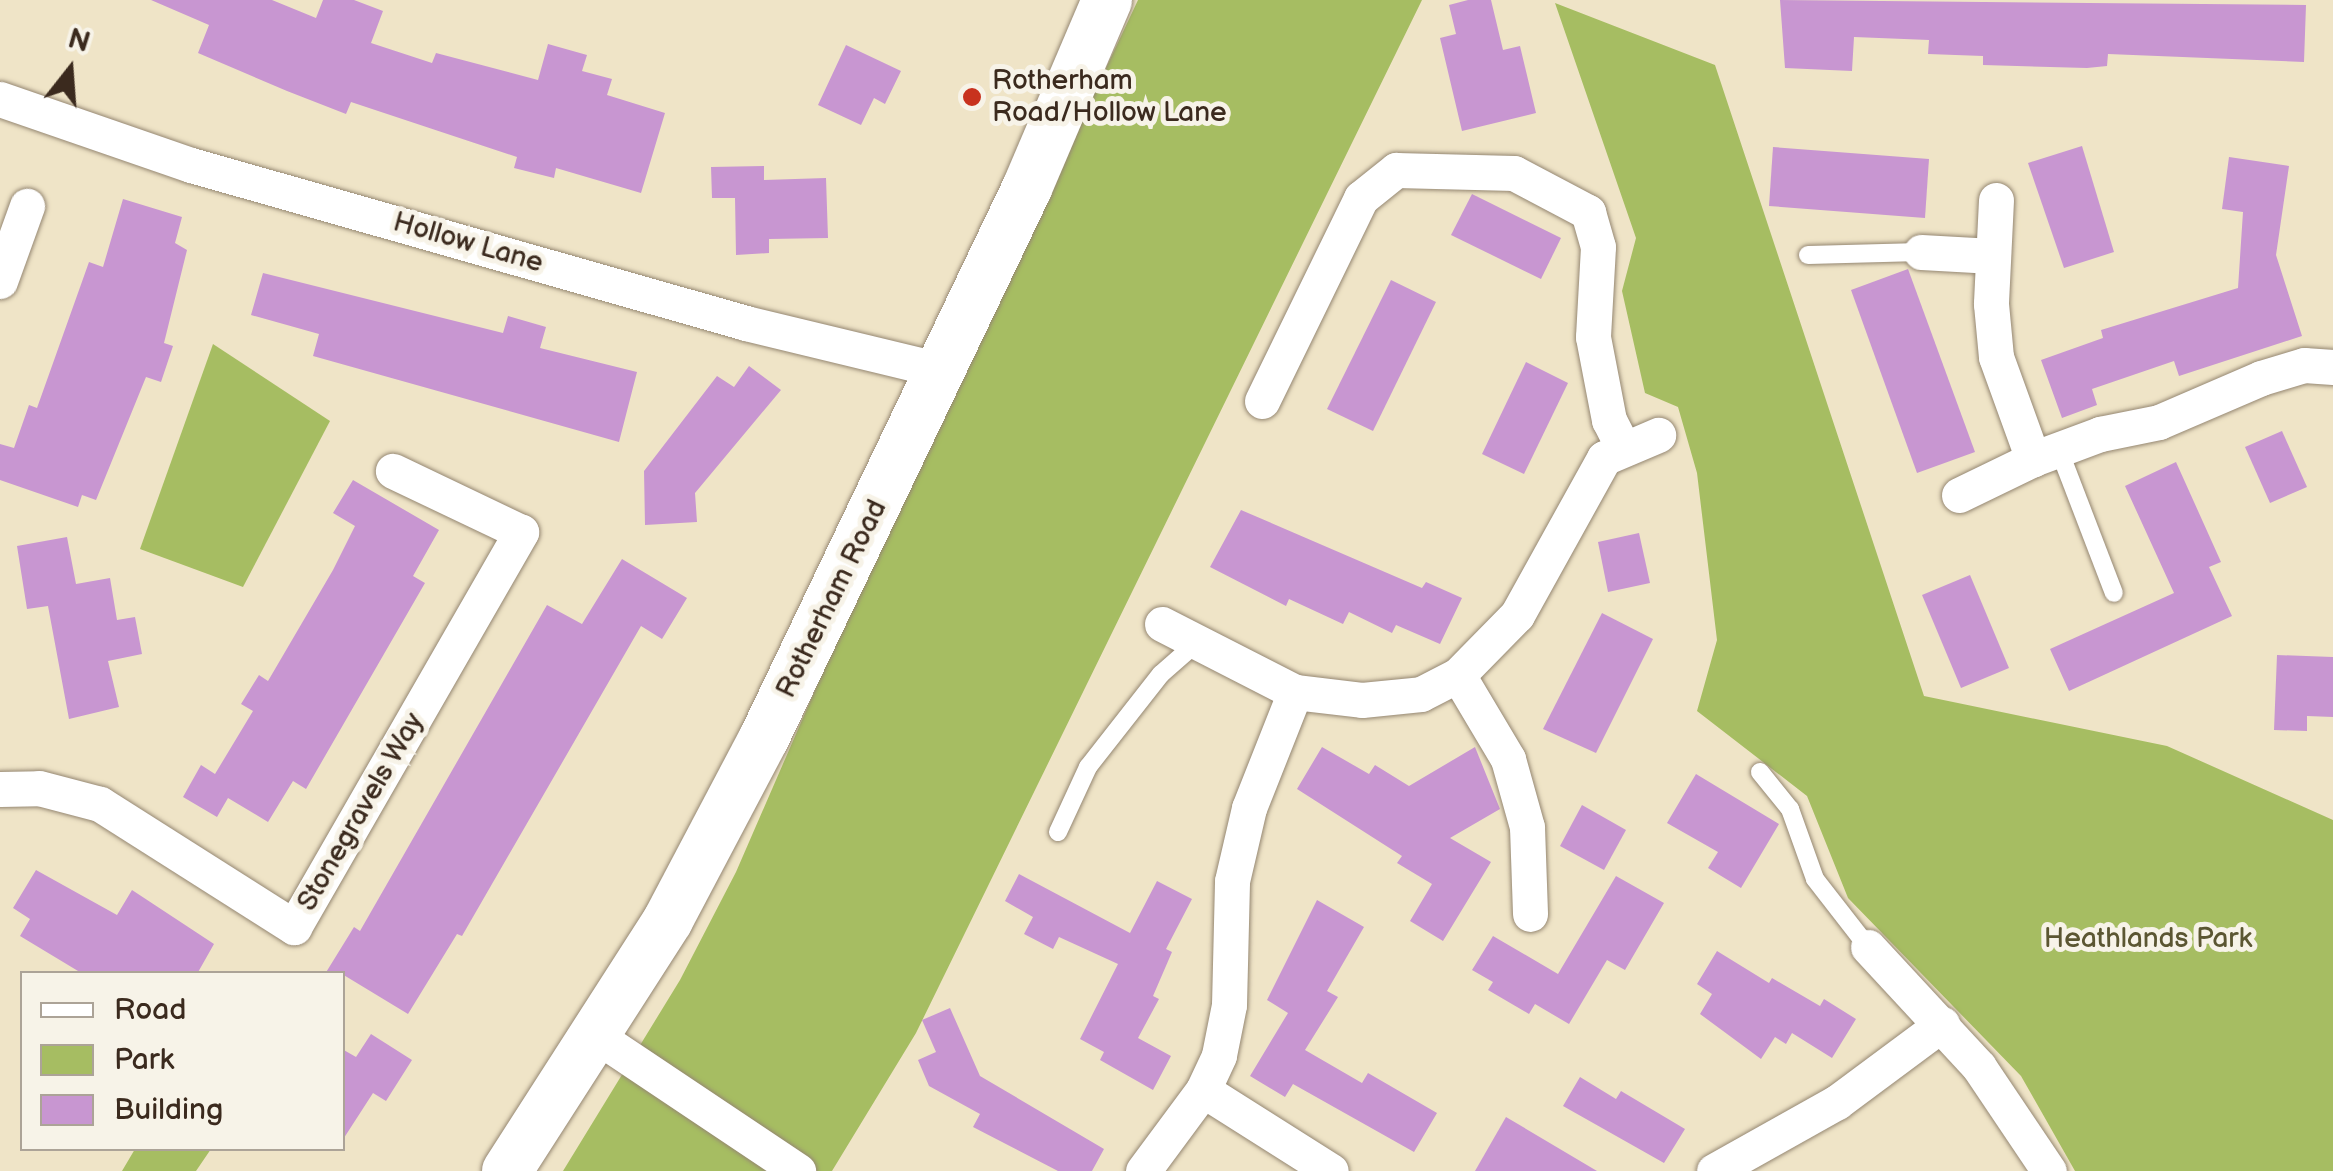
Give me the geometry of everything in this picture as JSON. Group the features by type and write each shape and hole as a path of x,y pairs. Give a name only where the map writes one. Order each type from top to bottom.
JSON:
{"main road":[{"name":"Rotherham Road","path":"507,1171 598,1037 764,738 941,370 1107,0"}],"street":[{"name":"Hollow Lane","path":"0,100 190,166 746,324 941,370"},
{"path":"1262,401 1361,198 1396,170 1514,172 1588,212 1598,247 1593,337 1609,420 1623,447"},
{"path":"1996,200 1996,357 2046,455"},
{"path":"0,282 27,206"},
{"path":"1921,252 1993,256"},
{"path":"1959,494 2046,455 2160,422 2261,378 2332,358"},
{"path":"1162,624 1194,645 1295,692 1362,700 1421,694 1458,675 1517,615 1604,458 1658,435"},
{"name":"Stonegravels Way","path":"0,789 39,788 100,804 294,927 522,532 392,471"},
{"path":"1458,675 1508,759 1528,826 1530,914"},
{"path":"1143,1171 1202,1090 1219,1055 1230,1005 1232,881 1249,808 1295,692"},
{"path":"1868,947 1942,1024 2033,1139 2049,1171"},
{"path":"1714,1171 1728,1157 1837,1102 1942,1024"},
{"path":"598,1037 798,1171"},
{"path":"1202,1090 1331,1171"}],"lane":[{"path":"1808,256 1921,252"},
{"path":"2046,455 2114,593"},
{"path":"1058,832 1098,752 1161,674 1194,645"},
{"path":"1760,772 1790,809 1815,880 1868,947"}],"green space":[{"path":"1138,0 1422,0 916,1033 832,1171 563,1171 680,980 736,872 842,628"},
{"name":"Heathlands Park","path":"1555,3 1715,65 1924,696 2167,746 2333,820 2333,1171 2075,1171 2021,1076 1848,898 1807,796 1697,711 1717,640 1697,473 1678,407 1645,393 1622,291 1636,238"},
{"path":"213,344 330,421 243,587 140,549"},
{"path":"133,1151 210,1151 196,1171 122,1171"}],"building":[{"path":"151,0 272,0 316,18 323,0 354,0 383,11 371,43 432,63 436,53 538,80 548,44 587,55 582,71 612,79 607,95 665,113 641,193 556,168 554,178 514,168 517,157 351,102 346,114 287,91 198,53 209,25"},
{"path":"1491,0 1503,50 1520,46 1536,113 1462,131 1440,38 1456,34 1449,5"},
{"path":"1780,0 2306,5 2304,62 2108,54 2107,66 2087,68 1983,65 1983,56 1928,54 1929,40 1854,37 1852,71 1785,68"},
{"path":"846,45 901,71 885,104 874,98 861,125 818,105"},
{"path":"2082,146 2114,252 2064,268 2028,163"},
{"path":"1773,147 1929,159 1925,218 1769,206"},
{"path":"2229,157 2289,166 2276,255 2302,336 2179,376 2174,361 2092,389 2097,405 2062,418 2041,360 2103,338 2101,330 2238,288 2243,212 2222,209"},
{"path":"764,166 764,180 826,178 828,238 769,239 769,253 736,255 735,198 712,198 711,167"},
{"path":"1472,194 1561,238 1541,279 1451,235"},
{"path":"123,199 182,217 175,243 187,250 164,343 173,346 161,382 146,377 96,500 82,495 78,507 0,480 0,444 14,448 29,405 37,408 89,262 103,267"},
{"path":"1908,269 1975,452 1917,473 1851,290"},
{"path":"263,273 503,333 508,316 546,327 540,348 637,372 619,442 313,356 319,334 251,315"},
{"path":"1391,280 1436,302 1373,431 1327,409"},
{"path":"1526,362 1568,383 1524,474 1482,454"},
{"path":"749,366 781,390 695,493 697,522 645,525 644,471 717,376 734,387"},
{"path":"2282,431 2307,487 2270,503 2245,447"},
{"path":"2176,462 2221,562 2209,567 2232,616 2069,691 2050,649 2174,593 2125,486"},
{"path":"353,480 439,530 413,576 425,583 306,789 293,781 268,822 228,798 217,817 183,797 201,765 215,774 253,711 241,704 259,675 268,681 333,570 355,526 333,513"},
{"path":"1241,510 1422,588 1426,582 1462,598 1440,644 1396,625 1392,633 1349,612 1343,624 1289,599 1286,606 1210,567"},
{"path":"1639,533 1650,583 1608,592 1598,542"},
{"path":"67,537 76,584 110,578 117,620 135,617 142,654 108,661 119,707 69,719 48,606 27,609 17,546"},
{"path":"622,559 687,598 662,639 641,626 462,936 457,934 408,1014 345,976 345,971 327,971 354,927 360,931 547,605 582,624"},
{"path":"1970,575 2009,668 1961,688 1922,595"},
{"path":"1602,613 1653,639 1596,753 1543,729"},
{"path":"2277,655 2333,657 2333,717 2307,716 2307,731 2274,730"},
{"path":"1322,747 1369,774 1375,765 1409,786 1475,747 1500,809 1450,838 1491,862 1443,941 1410,921 1432,884 1397,863 1402,856 1297,789"},
{"path":"1696,774 1779,824 1741,888 1708,868 1718,852 1667,823"},
{"path":"1582,805 1626,830 1604,870 1560,846"},
{"path":"36,870 117,915 132,890 214,944 199,971 78,971 20,936 30,919 13,908"},
{"path":"1019,874 1130,933 1157,881 1192,899 1166,949 1172,952 1153,996 1159,999 1138,1038 1171,1056 1153,1090 1100,1060 1104,1052 1080,1039 1118,964 1059,937 1053,949 1024,934 1033,917 1005,901"},
{"path":"1616,876 1664,903 1625,970 1607,960 1569,1024 1535,1004 1529,1014 1488,990 1493,982 1472,970 1493,936 1558,974"},
{"path":"1317,900 1364,927 1327,991 1338,997 1305,1050 1362,1083 1368,1073 1437,1113 1414,1152 1293,1084 1285,1097 1250,1076 1288,1013 1267,1000"},
{"path":"1717,951 1769,983 1772,978 1820,1006 1824,999 1856,1019 1832,1058 1792,1033 1786,1044 1775,1037 1761,1059 1700,1014 1712,994 1697,984"},
{"path":"950,1008 980,1076 1104,1149 1092,1171 1058,1171 973,1127 980,1114 929,1086 918,1060 936,1052 922,1020"},
{"path":"371,1034 412,1060 386,1101 373,1093 345,1136 345,1051 356,1057"},
{"path":"1580,1077 1616,1099 1621,1091 1685,1129 1664,1163 1563,1106"},
{"path":"1506,1117 1597,1171 1475,1171"}],"place":[{"name":"Rotherham Road/Hollow Lane","path":"972,97"}]}
